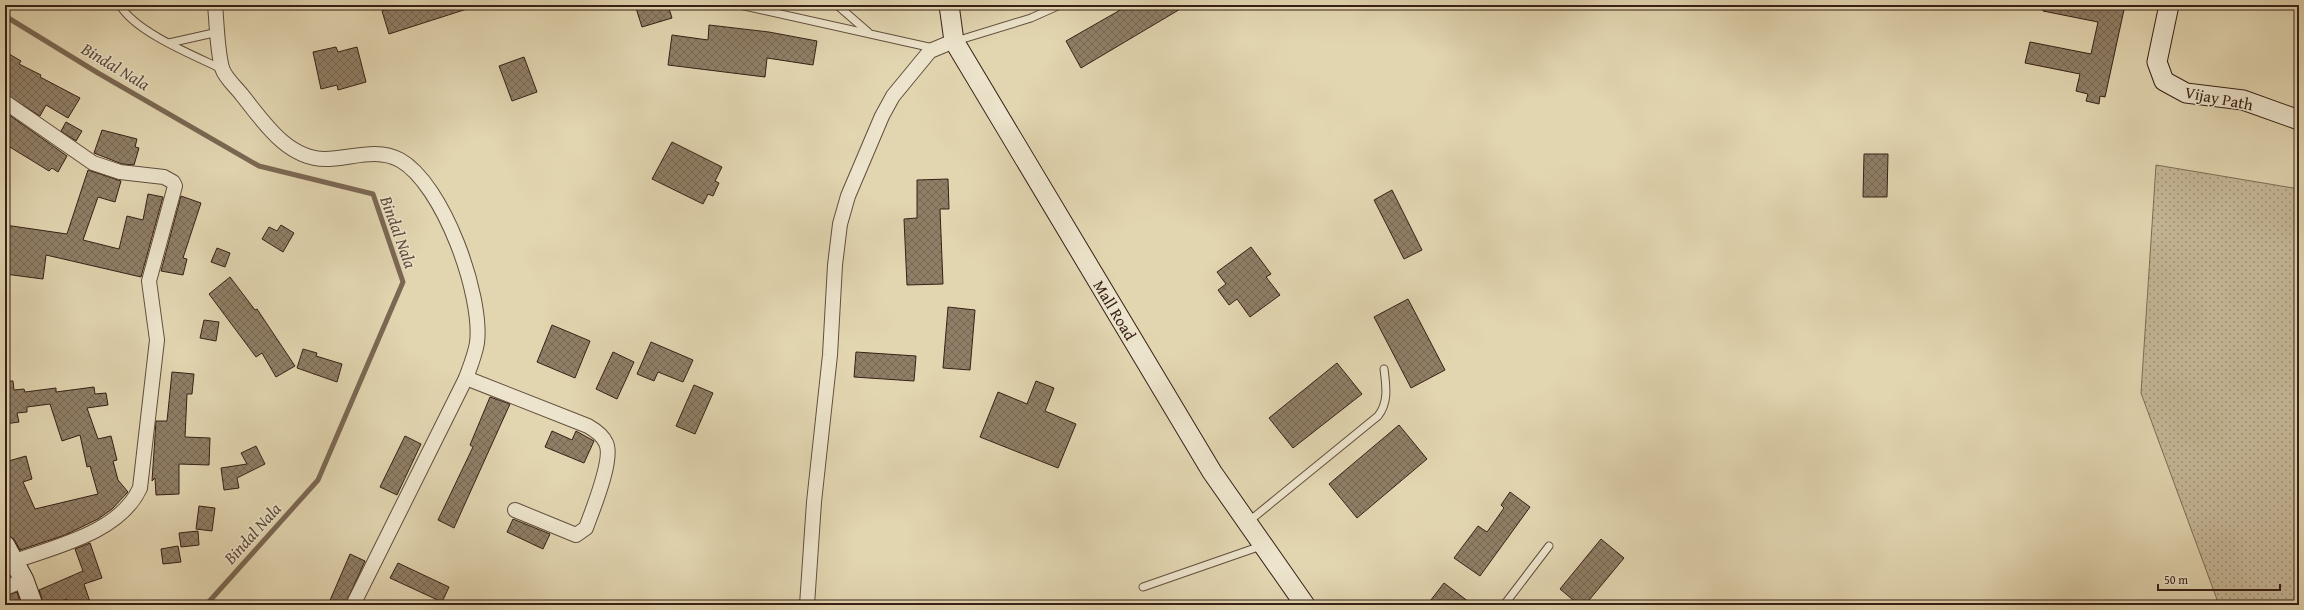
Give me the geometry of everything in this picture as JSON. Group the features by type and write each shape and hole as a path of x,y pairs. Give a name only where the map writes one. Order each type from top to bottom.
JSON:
{"street":[{"path":"215,5 222,69 278,138 297,152 324,159 378,154 399,160 418,173 434,193 460,250 476,312 477,343 466,378 353,605"},
{"name":"Mall Road","path":"949,5 954,41 1212,472 1305,605"},
{"name":"Vijay Path","path":"2169,5 2157,62 2164,81 2186,93 2243,100 2299,120"},
{"path":"807,605 814,502 830,355 835,265 840,224 848,196 882,116 893,96 919,62 935,48 954,41"},
{"path":"5,102 93,163 120,172 164,177 173,182 175,186 150,281 157,340 140,488 135,499 128,506 93,532 10,553 24,580 33,605"},
{"path":"466,378 588,426 597,432 606,443 608,452 605,468 586,528 581,534 576,535 515,510"},
{"path":"5,588 24,580"}],"lane":[{"path":"120,5 134,20 169,44 222,69"},
{"path":"740,5 935,48"},
{"path":"837,5 870,33"},
{"path":"954,41 1031,18 1056,6"},
{"path":"169,44 218,32"},
{"path":"1248,522 1378,416 1385,407 1386,392 1384,369"},
{"path":"1143,587 1264,545"},
{"path":"1504,605 1549,546"}],"shaded area":[{"path":"2156,165 2299,189 2299,605 2219,605 2141,393"}],"building":[{"path":"400,5 469,5 470,8 389,34 382,11"},
{"path":"635,5 668,5 672,18 642,27"},
{"path":"1129,5 1187,5 1081,68 1066,41"},
{"path":"2043,5 2125,5 2105,97 2100,96 2099,104 2086,101 2088,94 2076,91 2080,74 2025,63 2030,42 2091,54 2098,22 2043,11"},
{"path":"709,25 769,32 817,41 813,65 767,58 765,77 668,65 672,35 708,40"},
{"path":"336,47 338,52 357,47 366,82 338,90 337,85 321,89 313,52"},
{"path":"9,54 21,61 19,64 80,98 68,118 46,105 40,116 5,94 5,57 7,58"},
{"path":"524,57 537,92 512,101 499,66"},
{"path":"5,112 67,156 58,172 52,168 49,171 5,144"},
{"path":"66,122 82,131 76,141 61,131"},
{"path":"102,130 137,139 135,147 139,148 134,165 122,164 94,153"},
{"path":"672,142 722,167 715,181 719,183 713,196 708,194 703,204 652,179"},
{"path":"1864,154 1888,154 1887,197 1863,197"},
{"path":"88,170 121,181 115,202 98,197 83,240 119,249 127,216 143,220 148,194 163,197 141,277 46,255 43,279 5,274 5,225 67,234"},
{"path":"948,179 949,209 940,209 943,284 907,285 904,219 917,218 917,180"},
{"path":"1392,190 1422,250 1404,259 1374,200"},
{"path":"181,196 201,203 183,258 187,259 183,275 161,271"},
{"path":"281,225 294,233 283,252 262,239 269,227 277,231"},
{"path":"1251,247 1271,274 1266,277 1280,295 1250,317 1237,299 1229,305 1218,290 1226,284 1217,272"},
{"path":"217,248 230,253 225,267 211,262"},
{"path":"230,277 255,310 257,309 295,366 276,377 262,353 256,357 209,294"},
{"path":"1408,299 1445,370 1411,388 1374,317"},
{"path":"948,307 975,310 970,370 943,368"},
{"path":"204,320 219,322 216,341 200,338"},
{"path":"552,325 590,341 575,378 537,362"},
{"path":"651,342 693,360 683,382 658,372 654,381 637,374"},
{"path":"303,349 317,353 316,356 342,364 337,382 297,368"},
{"path":"613,352 634,362 617,399 596,389"},
{"path":"856,352 916,356 914,381 854,377"},
{"path":"1337,363 1362,394 1293,448 1269,418"},
{"path":"172,372 194,374 192,394 187,394 185,437 210,438 209,465 179,464 179,494 156,495 155,478 152,481 156,421 167,421"},
{"path":"5,381 13,381 14,390 24,389 25,392 56,388 56,392 94,387 95,394 106,393 108,405 87,408 98,439 111,436 117,460 113,461 118,480 128,492 112,509 98,519 65,535 20,550 14,539 5,534 5,462 26,456 32,479 23,482 35,509 98,494 90,466 87,467 80,435 62,441 50,404 27,407 27,412 17,413 19,422 5,424"},
{"path":"1036,381 1054,388 1045,411 1076,424 1058,468 980,437 998,392 1027,404"},
{"path":"694,385 713,393 695,434 676,426"},
{"path":"490,397 510,404 454,528 438,520 473,447 470,445"},
{"path":"1399,425 1427,459 1357,518 1329,484"},
{"path":"552,431 572,440 576,431 594,441 584,463 545,447"},
{"path":"405,436 421,444 397,495 380,487"},
{"path":"256,446 265,464 237,478 239,488 224,490 221,468 247,464 241,453"},
{"path":"1510,492 1530,507 1480,576 1454,558 1478,526 1487,532 1504,508 1501,505"},
{"path":"199,506 215,508 212,531 196,529"},
{"path":"513,519 550,534 543,549 507,532"},
{"path":"198,531 199,545 181,547 179,533"},
{"path":"1601,539 1624,558 1585,605 1579,605 1560,589"},
{"path":"90,543 102,578 84,584 91,605 69,605 67,599 52,605 44,605 39,590 83,571 75,549"},
{"path":"178,546 181,562 163,564 161,549"},
{"path":"350,554 365,561 345,605 328,605"},
{"path":"398,563 449,587 442,602 390,578"},
{"path":"1444,583 1473,605 1427,605"},
{"path":"17,592 21,605 5,605 5,596"}],"waterway":[{"name":"Bindal Nala","path":"5,16 98,73 259,166 373,194 403,282 318,480 206,605"}]}
